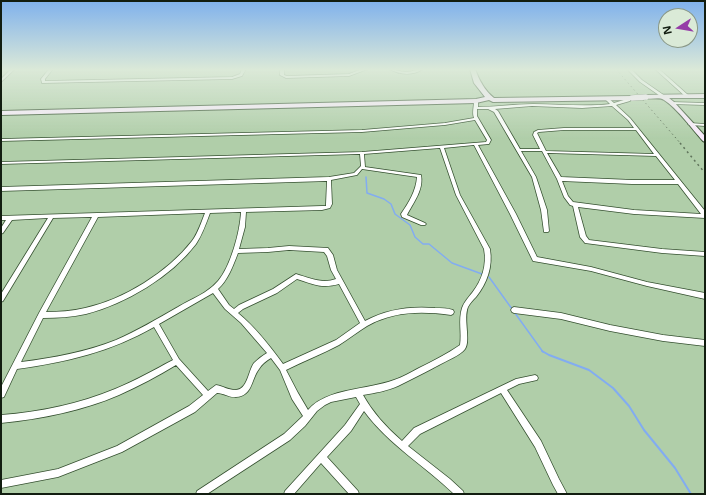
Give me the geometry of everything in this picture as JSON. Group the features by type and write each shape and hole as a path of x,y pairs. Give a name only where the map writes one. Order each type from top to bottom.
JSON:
{"street":[{"path":"483,92 486,97 492,102 705,96"},
{"path":"657,92 672,103 705,140"},
{"path":"685,92 700,104"},
{"path":"1,113 476,101 486,97"},
{"path":"607,98 637,129 705,216"},
{"path":"475,108 614,104 625,103 631,98"},
{"path":"1,163 362,153 475,144 489,141 476,119 476,101"},
{"path":"672,103 705,104"},
{"path":"489,108 496,111 534,177 540,192 544,210 546,231"},
{"path":"1,140 362,131 445,124 476,119"},
{"path":"690,124 705,125"},
{"path":"637,129 564,129 538,131 535,135 559,179 568,201 575,205 634,212 705,216"},
{"path":"475,144 535,258 592,269 647,284 705,296"},
{"path":"200,494 287,437 302,423 314,408 331,398 396,383 452,355 463,347 465,306 484,277 489,266 489,258 488,249 458,195 441,146"},
{"path":"518,150 657,155"},
{"path":"1,189 329,179 355,174 362,167 362,153"},
{"path":"362,167 365,169 419,176 419,183 404,216 423,224"},
{"path":"1,218 328,207 329,179"},
{"path":"559,179 679,182"},
{"path":"575,205 583,237 588,242 662,251 705,254"},
{"path":"15,366 56,360 112,345 155,323 214,289 226,274 235,251 243,225 244,210"},
{"path":"41,315 67,314 88,310 122,298 138,289 170,266 188,249 200,231 208,212"},
{"path":"1,394 41,315 96,215"},
{"path":"1,299 52,216"},
{"path":"1,232 10,218"},
{"path":"235,251 289,248 326,250 330,255 339,281 364,324"},
{"path":"233,313 241,307 267,295 296,276 321,285 339,281"},
{"path":"214,289 227,307 243,321 272,354 282,368 307,415"},
{"path":"282,368 333,345 364,324 379,317 407,310 433,310 450,312"},
{"path":"514,310 561,316 610,328 705,343"},
{"path":"155,323 177,361 207,395"},
{"path":"1,484 58,473 119,449 187,412 212,391 220,388 232,394 240,393 246,388 257,365 272,354"},
{"path":"1,419 37,414 90,402 116,393 177,361"},
{"path":"403,445 417,432 518,381 535,378"},
{"path":"502,389 538,444 560,493"},
{"path":"358,393 363,405 386,433 403,445 460,494"},
{"path":"288,494 348,428 363,405"},
{"path":"322,458 355,494"}],"waterway":[{"path":"366,177 367,193 384,199 391,204 395,214 410,225 415,237 423,244 429,244 452,263 482,274"},
{"path":"489,277 542,351"},
{"path":"542,351 589,370 613,388 629,406 644,430 675,468 691,494"}],"railway":[{"path":"636,92 681,144"},
{"path":"680,143 705,173"}]}
